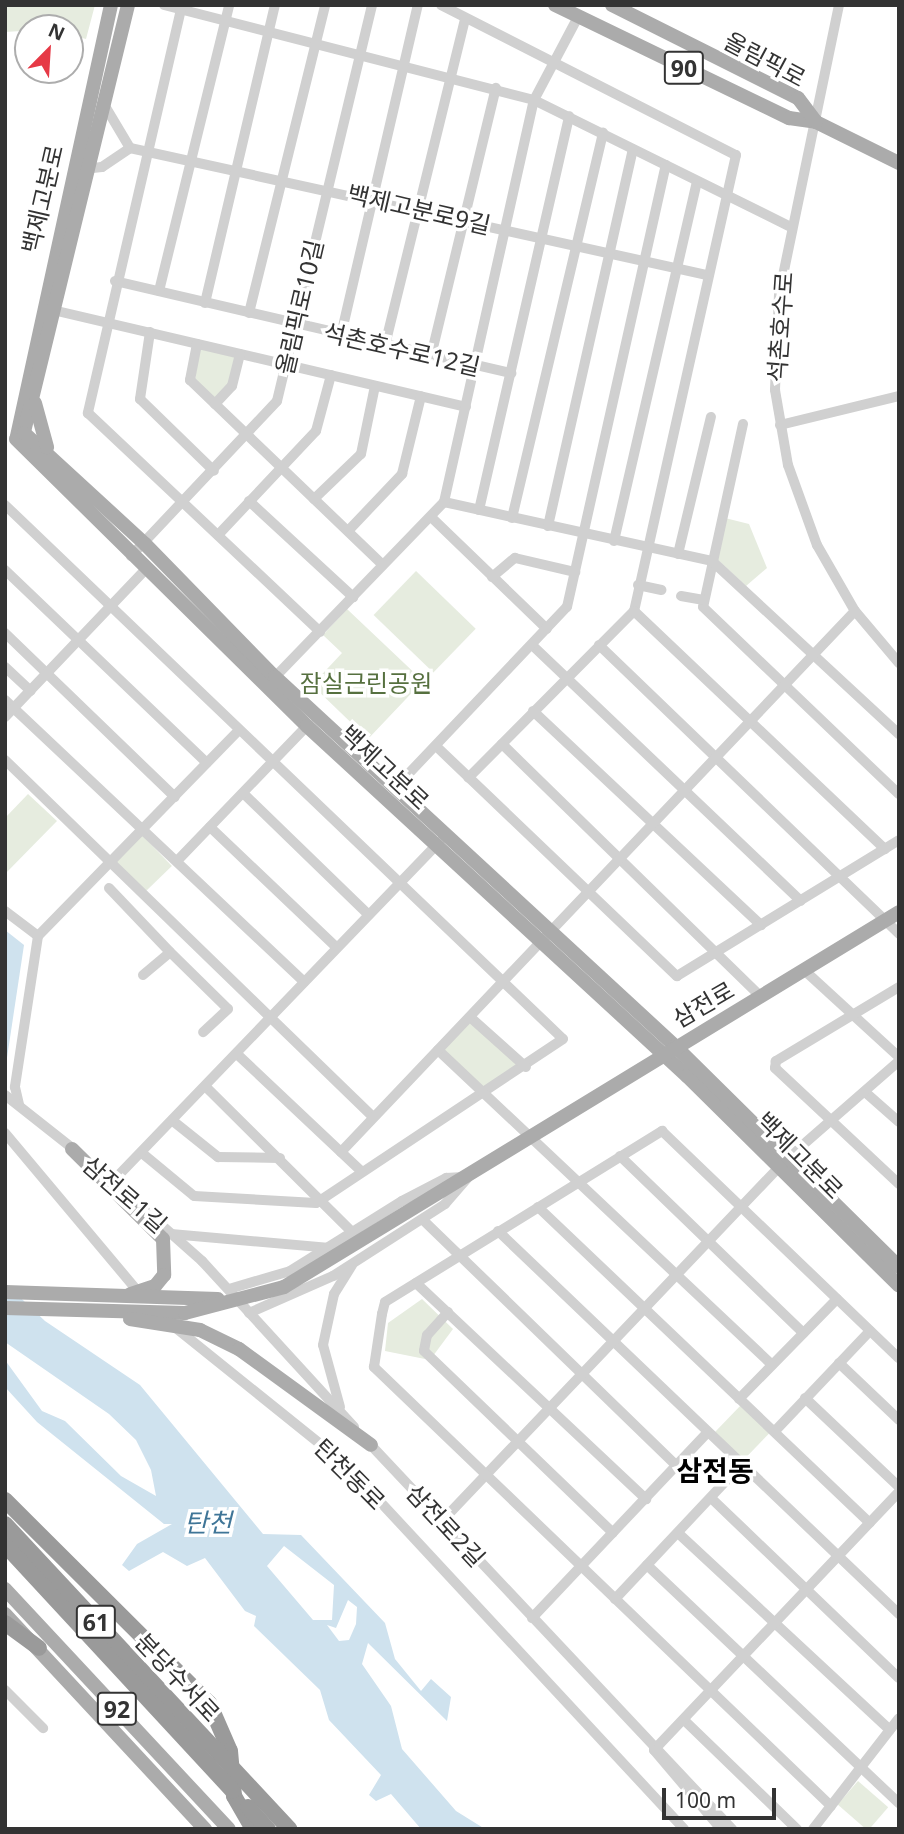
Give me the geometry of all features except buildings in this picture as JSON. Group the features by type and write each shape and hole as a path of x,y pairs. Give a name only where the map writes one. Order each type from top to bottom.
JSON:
{"highway":[{"path":"7,1501 209,1703 229,1751 234,1796 253,1829"},
{"name":"분당수서로","path":"5,1524 268,1829"},
{"name":"분당수서로","path":"5,1545 181,1725 289,1829"},
{"path":"5,1623 39,1648"}],"main road":[{"name":"백제고분로","path":"14,434 111,5"},
{"name":"백제고분로","path":"14,434 35,397 92,171 128,5"},
{"name":"올림픽로","path":"555,5 789,118 816,122 899,163"},
{"name":"올림픽로","path":"612,5 797,98 816,122"},
{"path":"5,416 26,374"},
{"path":"35,397 38,433 56,459"},
{"name":"백제고분로","path":"14,434 56,459 145,544 275,677 394,789 440,841"},
{"name":"백제고분로","path":"14,434 131,556 307,726 440,841 670,1050 784,1162 899,1267"},
{"name":"삼전로","path":"318,1265 470,1176 670,1050 899,912"},
{"path":"72,1149 163,1239 164,1275 155,1286 126,1295 76,1295"},
{"name":"백제고분로","path":"784,1162 899,1286"},
{"path":"5,1292 216,1300 318,1265"},
{"path":"5,1308 80,1312 216,1309 284,1287 318,1265"},
{"path":"80,1312 200,1331 239,1349 371,1445"},
{"name":"92","path":"5,1588 229,1829"},
{"name":"92","path":"5,1614 205,1829"}],"street":[{"path":"164,5 451,75 534,100 791,227"},
{"path":"159,291 229,5"},
{"path":"205,303 275,5"},
{"path":"249,313 325,5"},
{"name":"올림픽로10길","path":"131,556 272,411 286,365 372,5"},
{"path":"341,335 418,5"},
{"path":"441,5 465,20 736,155 724,194 634,611 468,778"},
{"name":"석촌호수로","path":"839,5 816,122 791,227 774,345 780,425 817,545 855,611 899,663"},
{"path":"181,7 115,281 88,413 320,632"},
{"path":"275,677 444,502 534,100 578,17"},
{"path":"385,345 465,20"},
{"path":"431,356 496,88"},
{"path":"73,168 92,171 130,148 105,106"},
{"path":"511,373 569,116"},
{"path":"512,518 603,133"},
{"name":"백제고분로9길","path":"130,148 283,178 708,275"},
{"path":"548,526 633,149"},
{"path":"394,789 437,747 567,607 581,534 666,165"},
{"path":"614,541 697,181"},
{"name":"석촌호수로12길","path":"115,281 295,325 511,373 479,510"},
{"path":"57,311 466,407"},
{"path":"150,332 140,399 214,471"},
{"path":"197,344 188,376 383,565"},
{"path":"215,404 232,386 240,354"},
{"path":"218,535 316,431 331,375"},
{"path":"314,499 361,454 375,386"},
{"path":"348,531 402,474 421,396"},
{"path":"780,425 899,396"},
{"path":"678,554 711,417"},
{"path":"743,424 703,607 899,794"},
{"path":"250,501 353,597"},
{"path":"444,502 712,561 899,734"},
{"path":"5,505 563,1039 526,1067 484,1091 316,1203 194,1196 142,1153"},
{"path":"431,517 547,629"},
{"path":"492,577 515,558 575,572"},
{"path":"5,569 207,763"},
{"path":"5,717 10,704 31,691 48,674 145,569"},
{"path":"638,585 661,590"},
{"path":"681,596 704,600"},
{"path":"634,611 885,849"},
{"path":"341,1152 504,984 587,891 855,611"},
{"path":"5,634 175,797"},
{"path":"532,645 801,901"},
{"path":"599,645 842,874 899,934"},
{"path":"5,667 31,691"},
{"path":"10,704 304,982"},
{"path":"533,711 761,925"},
{"path":"177,861 307,726"},
{"path":"19,1105 17,1071 38,936 239,730"},
{"path":"502,744 718,951 761,997"},
{"path":"437,747 677,976 899,840"},
{"path":"8,769 112,862 150,908 373,1117"},
{"path":"243,793 369,915"},
{"path":"210,827 337,948"},
{"path":"112,1182 238,1055 304,982 440,841"},
{"path":"109,888 228,1009 202,1032"},
{"path":"5,911 38,936"},
{"path":"143,975 170,952"},
{"path":"442,1521 741,1205 784,1162 899,1059 851,1017 804,970"},
{"path":"897,990 776,1061 775,1068 899,1184"},
{"path":"470,1017 526,1067"},
{"path":"438,1050 772,1365"},
{"path":"238,1055 362,1171"},
{"path":"5,1077 17,1071"},
{"path":"206,1087 322,1197 353,1233"},
{"path":"865,1092 899,1122"},
{"name":"삼전로1길","path":"5,1095 171,1234 229,1289 237,1300"},
{"path":"173,1121 218,1157 280,1158"},
{"path":"831,1806 579,1567 374,1367 384,1302 662,1131 899,1358"},
{"name":"탄천동로","path":"5,1133 142,1297 345,1464 684,1829"},
{"path":"620,1156 803,1333"},
{"path":"249,1313 353,1264 423,1220 470,1176"},
{"path":"229,1289 290,1271 446,1178 470,1176"},
{"path":"538,1207 870,1523"},
{"path":"423,1220 677,1466"},
{"path":"498,1231 899,1614"},
{"path":"171,1234 332,1248"},
{"path":"344,1416 323,1345 334,1294 353,1264"},
{"path":"416,1283 646,1499"},
{"path":"739,1399 837,1299"},
{"name":"삼전로2길","path":"237,1300 654,1750"},
{"path":"448,1312 427,1335 424,1351 613,1533"},
{"path":"775,1431 870,1331"},
{"path":"839,1363 899,1420"},
{"path":"654,1750 870,1523 899,1489 805,1398"},
{"path":"532,1618 707,1433"},
{"path":"615,1599 741,1465"},
{"path":"711,1498 899,1678"},
{"path":"678,1533 890,1730"},
{"path":"647,1565 860,1770 898,1800"},
{"path":"5,1690 43,1728"},
{"path":"813,1829 899,1718"},
{"path":"684,1720 797,1829"},
{"path":"654,1750 721,1829"},
{"path":"654,1750 732,1829"}],"green space":[{"path":"5,5 95,5 86,39 84,14 14,14 14,31 5,32"},
{"path":"200,346 237,356 232,383 216,400 195,379"},
{"path":"725,518 749,524 767,568 746,586 716,558"},
{"path":"416,571 476,629 433,673 374,615"},
{"name":"잠실근린공원","path":"347,609 423,681 368,739 312,685 342,653 323,635"},
{"path":"28,794 57,821 5,874 5,818"},
{"path":"142,835 172,866 145,892 115,861"},
{"path":"470,1017 526,1067 484,1092 438,1050"},
{"path":"422,1299 453,1329 430,1360 385,1351 388,1323"},
{"path":"742,1404 771,1432 742,1462 713,1434"},
{"path":"858,1781 888,1807 869,1829 866,1829 838,1804"}],"water":[{"path":"5,930 24,945 5,1071"},
{"name":"탄천","path":"5,1283 45,1321 140,1385 263,1534 301,1535 385,1623 395,1659 421,1691 431,1679 451,1697 447,1721 368,1643 362,1664 391,1706 402,1749 456,1811 485,1829 421,1829 391,1794 376,1801 369,1795 381,1775 329,1720 320,1690 254,1626 256,1616 245,1611 205,1558 187,1566 163,1552 129,1571 122,1565 137,1544 172,1524 164,1524 37,1422 5,1387 5,1360 42,1411 65,1421 121,1476 156,1496 151,1470 136,1440 109,1414 5,1342","holes":["284,1546 334,1585 332,1620 313,1620 267,1566","348,1600 357,1607 356,1624 349,1640 339,1641 327,1625 336,1628"]}],"district":[{"name":"삼전동","path":"715,1470"}]}
